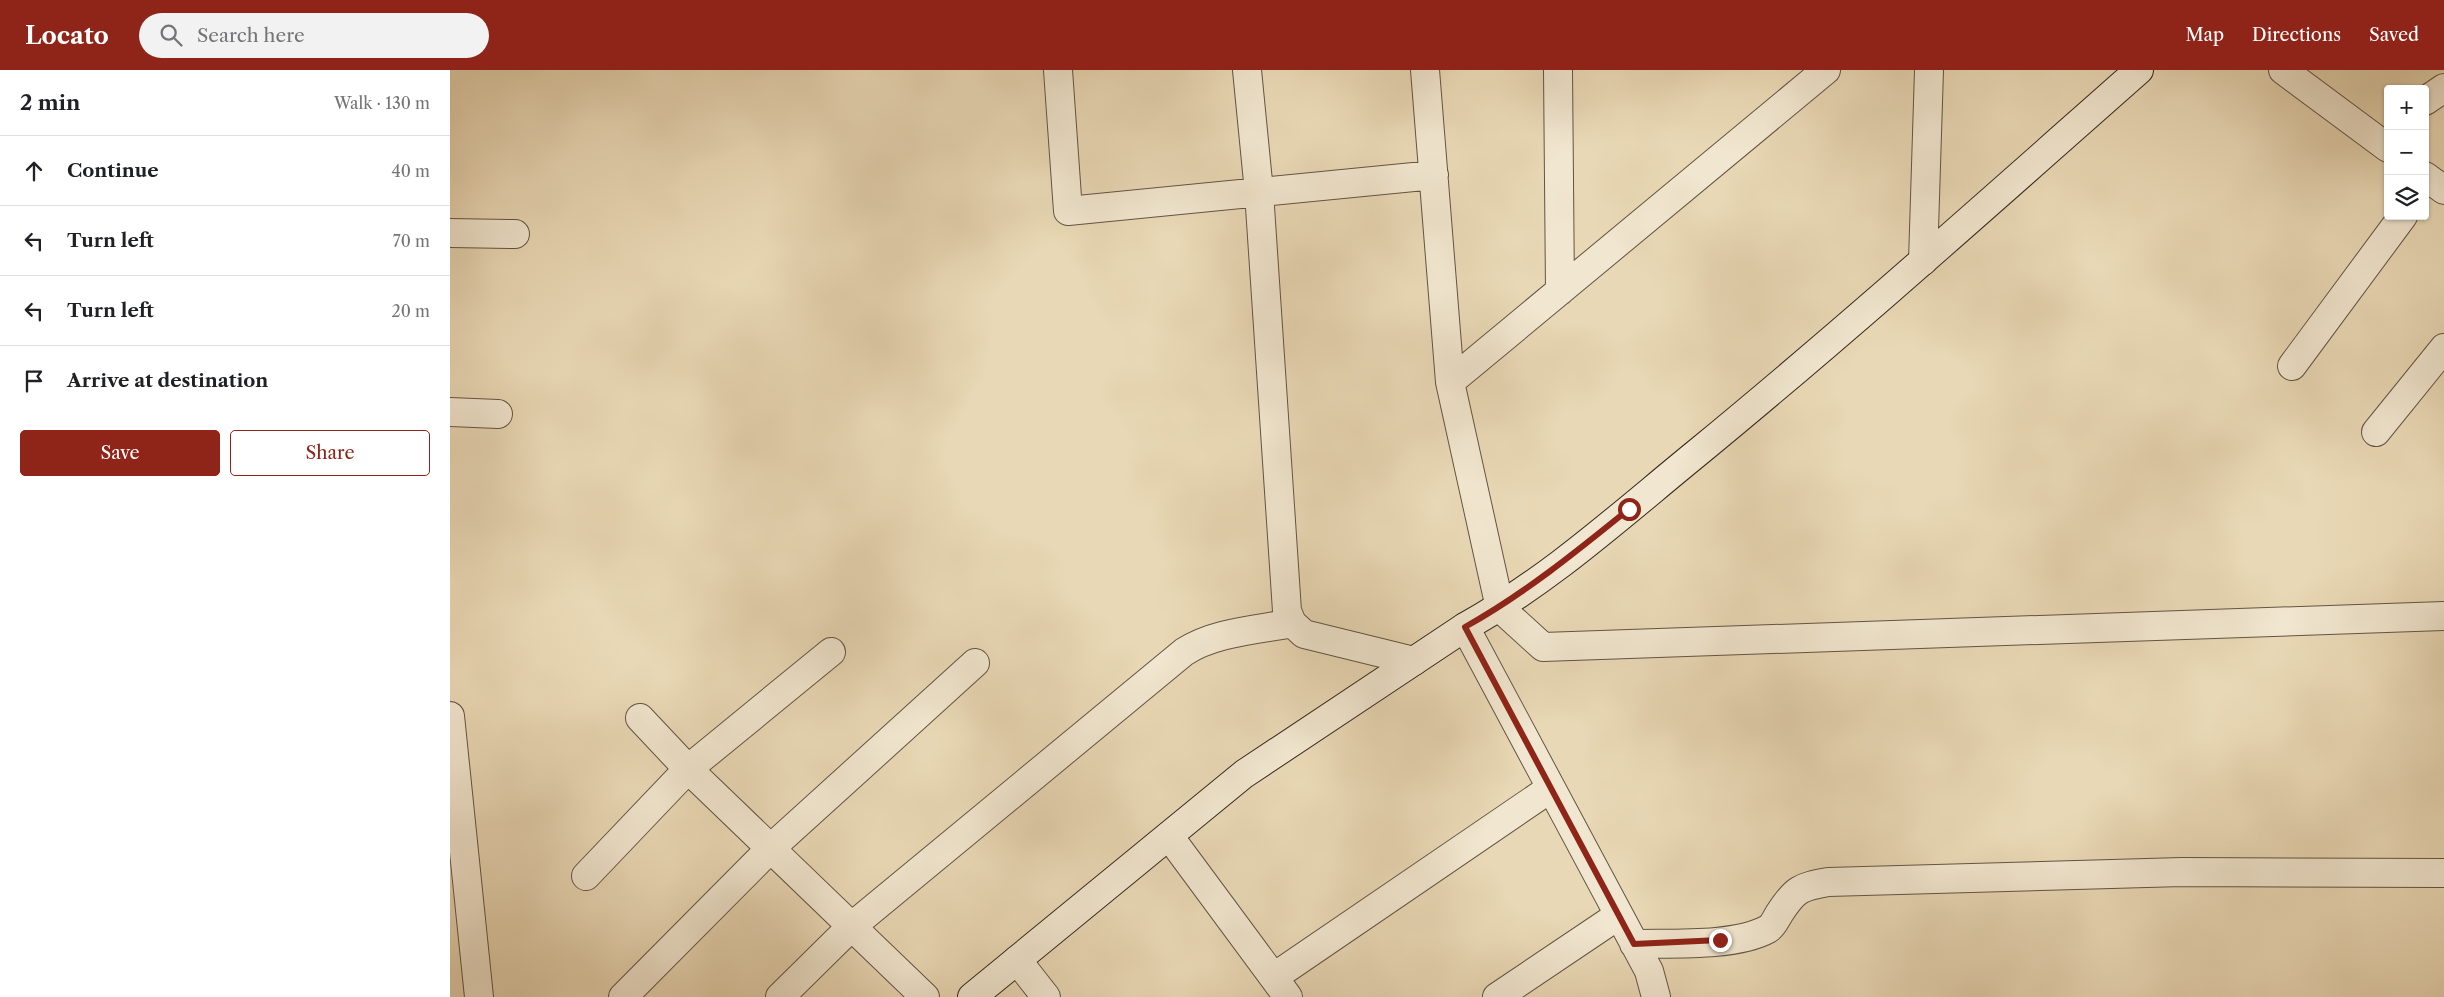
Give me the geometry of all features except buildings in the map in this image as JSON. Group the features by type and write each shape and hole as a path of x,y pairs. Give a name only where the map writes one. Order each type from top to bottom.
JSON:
{"street":[{"path":"1058,70 1068,211 1434,175"},
{"path":"1247,70 1259,192 1287,611 1292,623 1304,634 1414,661"},
{"path":"1425,70 1450,382 1500,608 1543,647 2444,616"},
{"path":"1558,70 1560,290"},
{"path":"1450,382 1826,70"},
{"path":"1923,261 1928,70"},
{"path":"972,997 1244,774 1465,627 1500,608 1568,558 1812,359 2139,70"},
{"path":"2283,70 2384,145"},
{"path":"2429,98 2444,88"},
{"path":"2292,366 2400,220"},
{"path":"450,233 515,234"},
{"path":"2376,432 2444,348"},
{"path":"450,412 498,414"},
{"path":"780,997 851,927 1196,644 1292,623"},
{"path":"1465,627 1649,971 1656,997"},
{"path":"586,876 688,769 831,652"},
{"path":"623,997 770,849 975,663"},
{"path":"450,716 479,997"},
{"path":"640,718 688,769 925,997"},
{"path":"1169,836 1281,987 1551,788"},
{"path":"1634,944 1706,942 1749,937 1771,928 1788,900 1802,887 1828,882 2182,872 2444,873"},
{"path":"1497,997 1619,915"},
{"path":"1017,960 1046,997"}],"route":[{"path":"1629,509 1568,558 1500,608 1465,627 1634,944 1720,940"}]}
